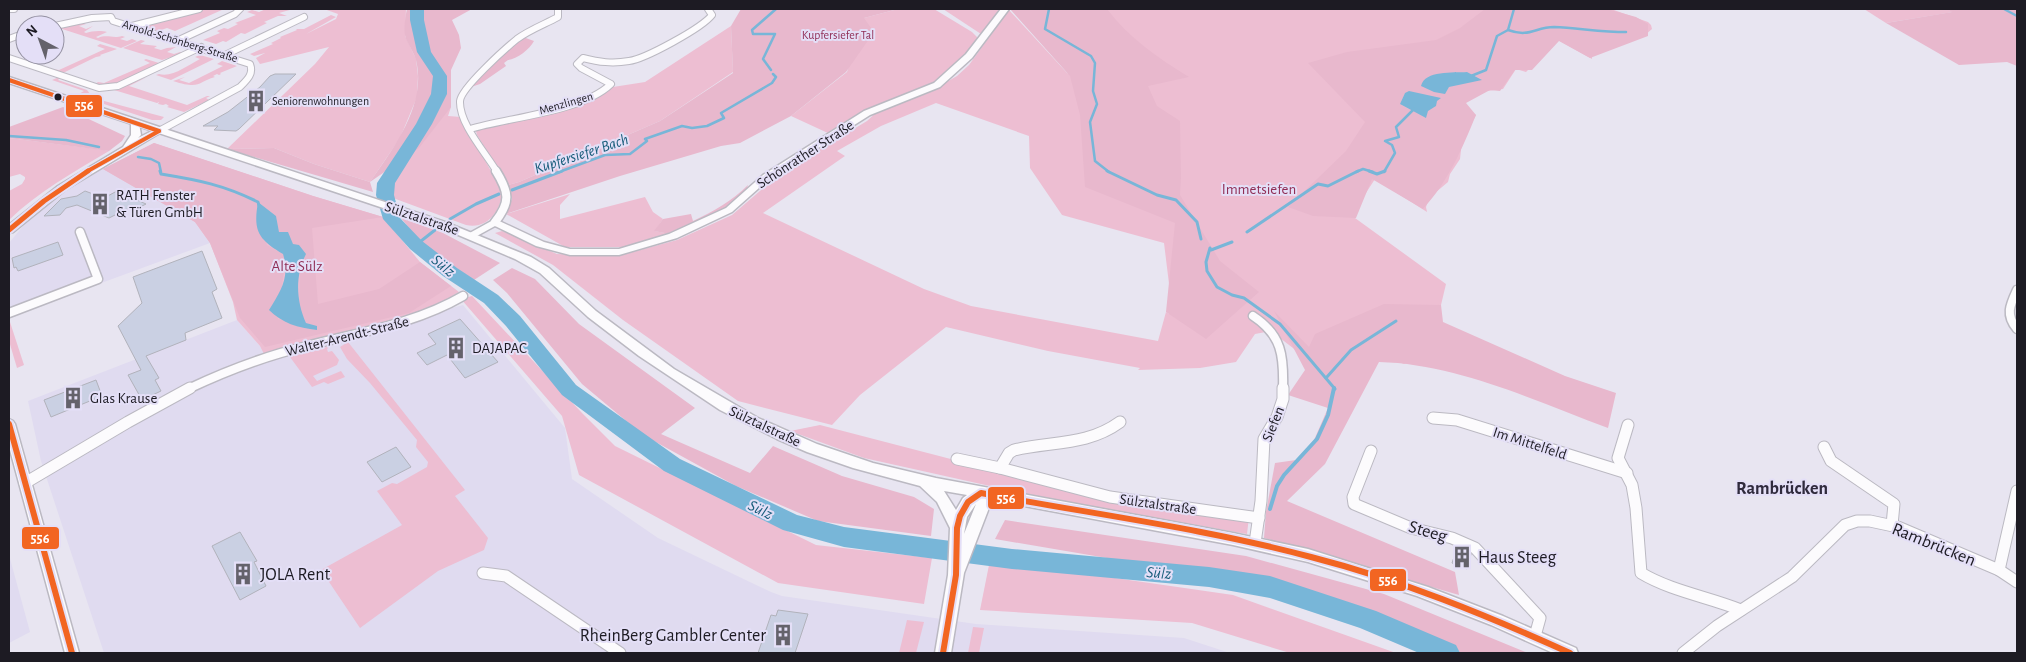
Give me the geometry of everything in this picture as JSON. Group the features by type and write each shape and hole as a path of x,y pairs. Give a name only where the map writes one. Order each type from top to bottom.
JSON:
{"main road":[{"name":"Sülztalstraße","path":"9,80 475,237 538,266 593,314 673,374 741,416 812,448 858,464 925,482 1255,544 1322,560 1402,584 1535,636 1570,653"},
{"path":"925,482 942,498 949,508 957,528"},
{"path":"943,653 956,575 957,528 965,507 984,494"},
{"path":"956,575 975,530 984,494"}],"street":[{"path":"9,9 14,9"},
{"path":"132,26 199,9"},
{"path":"179,40 235,14 240,9"},
{"path":"475,237 496,222 504,209 507,194 470,129 460,105 461,96 466,88 518,38 558,17 558,9"},
{"name":"Menzlingen","path":"470,129 508,118 562,107 604,92 611,84 593,77 582,70 577,64 580,60 583,58 613,64 640,58 706,23 712,14 708,9"},
{"name":"Schönrather Straße","path":"496,222 552,248 570,252 604,253 635,249 694,227 729,210 766,177 867,114 937,85 969,56 1005,9"},
{"name":"Arnold-Schönberg-Straße","path":"65,24 92,18 111,17 113,21 179,40 250,64 252,69 249,79 231,93 160,131"},
{"path":"225,55 304,17"},
{"path":"9,58 105,88 118,86 201,47"},
{"path":"124,150 136,134 135,123"},
{"path":"9,230 30,210 54,192 160,131"},
{"path":"475,237 495,229 507,227"},
{"path":"9,313 98,279 80,232"},
{"path":"2017,290 2008,314 2010,321 2017,329"},
{"name":"Walter-Arendt-Straße","path":"25,483 170,398 228,368 408,321 440,309 463,296"},
{"name":"Siefen","path":"1253,316 1265,324 1278,340 1284,367 1283,400 1277,417 1264,439 1259,518 1255,544"},
{"name":"Im Mittelfeld","path":"1432,418 1457,420 1627,473"},
{"path":"1000,468 1009,453 1014,450 1094,438 1109,432 1120,422"},
{"path":"9,424 72,653"},
{"path":"1628,425 1618,458 1632,485 1636,508 1641,572 1654,581 1698,594 1741,610"},
{"path":"1824,447 1831,461 1894,504 1892,525"},
{"name":"Steeg","path":"1371,451 1353,497 1354,504 1412,528 1452,538 1475,548 1540,618 1535,636"},
{"name":"Sülztalstraße","path":"957,459 1000,468 1110,497 1259,518"},
{"path":"2017,490 1999,570 2017,582"},
{"name":"Rambrücken","path":"1683,653 1741,610 1792,577 1845,525 1862,520 1892,525 1909,531 1999,570"},
{"path":"483,573 506,576 620,653"}],"shaded area":[{"path":"102,168 195,222 210,243 9,317 9,243 39,207"},
{"path":"463,305 565,428 572,479 658,538 771,592 782,596 976,624 1184,638 1230,653 104,653 41,461 28,401 237,320 260,346 416,318"},
{"path":"9,555 30,632 9,643"}],"green space":[{"path":"204,9 224,9 175,31 167,28 158,31 142,26 200,10 207,10"},
{"path":"266,9 293,9 279,13 287,16 278,16 226,42 223,41 216,44 203,40 220,33 217,31 224,28 228,29 238,24 235,23 256,15 247,12 252,10 259,12"},
{"path":"324,9 406,9 405,36 416,59 418,76 417,97 400,138 370,182 314,164 274,148 227,149 315,64 329,47 260,64 256,58 265,53 254,56 250,54 273,44 271,43 296,29 304,29 331,15 336,17 306,34 336,19 338,14"},
{"path":"407,9 472,9 452,20 459,35 461,48 451,70 451,107 419,148 370,182 406,125 417,93 416,60 406,39 405,32"},
{"name":"Kupfersiefer Tal","path":"741,9 898,9 864,18 874,32 846,72 791,116 740,143 721,146 620,176 506,214 512,199 508,185 519,182 660,121 733,73 731,26"},
{"path":"898,9 934,9 972,32 978,38 961,60 934,83 875,106 830,134 791,116 847,72 864,18"},
{"path":"943,9 1001,9 981,34"},
{"path":"1010,9 1107,9 1145,47 1189,77 1148,86 1157,106 1180,121 1180,195 1220,261 1259,292 1206,339 1166,312 1175,223 1085,187 1080,115 1070,76"},
{"path":"1028,9 1611,9 1648,22 1652,29 1645,35 1592,54 1592,59 1558,40 1526,72 1516,69 1503,89 1479,92 1460,106 1476,115 1462,141 1460,159 1450,174 1448,182 1429,198 1426,207 1427,212 1375,179 1362,199 1355,218 1446,284 1441,305 1421,357 1404,364 1379,353 1329,376 1271,331 1255,334 1236,362 1200,368 1138,370 1140,368 1048,351 946,327 860,395 832,425 738,401 623,320 553,265 495,233 502,231 557,254 618,256 677,240 732,215 781,173 867,121 880,109 926,94 957,76 969,65 1009,10 1068,74","holes":["936,103 1029,136 1030,168 1062,215 1164,243 1171,300 1169,314 1166,312 1158,341 971,306 924,289 763,213 845,156 837,151 881,126"]},
{"path":"1485,9 1607,9 1636,17 1648,24 1648,36 1590,58 1559,41 1532,70 1515,70 1500,91 1490,90 1466,103 1476,115 1460,153 1440,188 1423,209 1372,179 1356,218 1313,216 1288,207 1346,151 1365,122 1308,63 1347,52 1436,40 1460,28","holes":["1467,72 1481,79 1449,87 1428,76","1405,93 1436,106 1427,111 1409,109 1400,104"]},
{"path":"1864,9 1947,9 1953,12 1886,23"},
{"path":"1947,9 2017,9 2017,66 2007,62 1959,65 1886,23 1952,12"},
{"path":"75,23 84,23 86,24 79,26 86,29 93,26 84,32 86,33 96,31 107,32 96,37 98,38 122,36 125,37 120,39 137,41 121,48 65,30 65,27 75,25"},
{"path":"731,26 733,72 660,121 519,182 508,185 477,135 476,131 480,128 578,104 605,93 613,87 645,82"},
{"path":"523,37 534,41 519,56 504,63 506,66 480,84 468,88"},
{"path":"141,40 145,41 140,44 157,46 154,48 161,50 176,47 167,52 174,54 184,53 162,60 123,48"},
{"path":"100,44 117,49 65,72 61,73 51,69 59,70 105,49 97,46"},
{"path":"200,55 214,59 171,80 156,75 169,74 180,70 200,59 195,57"},
{"path":"144,60 159,63 120,83 112,85 95,84 98,82 104,83 150,63"},
{"path":"222,61 237,66 194,85 173,81 185,77 179,80 189,83 223,66 217,64"},
{"path":"59,77 58,80 87,90 93,98 164,117 161,120 152,120 77,95 84,91 52,80"},
{"path":"147,77 129,86 187,105 207,96 210,96 206,98 209,100 184,112 167,107 169,106 166,104 158,104 159,102 114,90"},
{"path":"63,107 125,136 122,141 109,151 9,138 9,127"},
{"path":"451,107 448,116 461,117 502,191 499,205 492,217 474,226 466,225 385,195 438,109"},
{"path":"9,138 109,151 45,191 9,220 9,191 22,184 25,177 20,174 9,177"},
{"name":"Alte Sülz","path":"154,143 313,196 383,217 420,262 459,292 416,318 265,356 260,346 237,320 233,302 210,243 195,222 103,169"},
{"name":"Alte Sülz","path":"154,143 313,196 383,217 312,228 318,304 379,289 420,262 451,286 409,313 265,347 240,318 210,243 195,222 103,169","holes":["258,202 276,216 279,232 293,244 300,266 299,308 306,323 317,326 278,319 285,263 283,254 267,245"]},
{"path":"274,148 314,164 370,182 373,192 227,149"},
{"path":"748,185 746,192 729,208 670,234 654,231 663,219 691,214 693,221 729,201"},
{"path":"570,194 560,205 560,219 645,197 653,212 663,219 655,231 670,234 625,247 565,247 506,214"},
{"path":"401,218 443,233 500,263 474,280 423,245"},
{"path":"512,268 535,279 579,324 695,408 661,434 750,473 773,446 842,476 914,497 934,509 931,536 818,521 736,486 643,435 582,384 507,293 493,280"},
{"path":"472,296 615,446 816,545 932,558 924,604 778,583 579,475 562,416 461,299"},
{"path":"1384,304 1441,305 1443,322 1565,376 1616,393 1608,428 1524,396 1467,377 1409,364 1379,362 1325,464 1287,501 1455,572 1459,595 1264,538 1266,512 1275,463 1296,460 1311,447 1328,408 1288,395 1305,370 1274,311 1309,347 1315,334"},
{"path":"9,319 24,365 17,368 9,341"},
{"path":"348,342 465,490 455,496 488,538 484,550 438,571 360,628 321,570 402,525 377,491 392,483 397,484 427,467 428,462 416,447 417,440 370,383 347,359 340,347"},
{"path":"330,346 327,349 328,352 332,351 339,360 337,365 313,376 317,381 341,371 345,377 328,384 324,382 312,387 290,357"},
{"path":"820,425 1104,499 1249,517 1247,534 1049,499 864,458 790,431"},
{"path":"1005,520 1246,556 1384,594 1528,653 1455,653 1351,612 1195,573 995,539"},
{"path":"990,560 1233,595 1396,653 1290,653 1192,623 980,610"},
{"path":"907,620 924,622 916,653 899,653"},
{"path":"973,627 984,628 979,653 968,653"}],"water":[{"path":"1467,72 1482,80 1449,87 1445,94 1434,92 1421,86 1428,77 1440,73"},
{"path":"1409,91 1441,98 1437,101 1436,106 1428,111 1426,118 1400,104 1405,93"},
{"path":"258,202 276,216 279,232 288,232 293,244 299,245 306,254 302,262 299,279 300,306 306,323 317,326 317,330 291,324 269,310 283,284 285,262 283,254 268,244 259,233 256,220"}],"building":[{"name":"Seniorenwohnungen","path":"275,74 296,74 239,129 236,131 214,130 218,126 203,126 228,112 260,87 270,76"},
{"name":"RATH Fenster & Türen GmbH","path":"85,191 104,198 117,191 146,204 136,209 131,207 109,218 77,205 66,208 60,215 44,216 61,199 77,196"},
{"path":"58,242 63,255 18,271 16,267 14,268 12,258"},
{"path":"202,251 217,289 212,292 222,318 185,333 186,340 146,356 159,378 155,380 161,391 142,400 128,375 141,370 118,326 142,303 133,277"},
{"name":"DAJAPAC","path":"460,319 498,362 465,378 447,355 427,365 417,353 436,344 428,334"},
{"name":"Glas Krause","path":"96,380 102,396 51,417 44,400"},
{"path":"396,447 411,467 382,482 367,462"},
{"name":"JOLA Rent","path":"240,532 257,561 254,562 266,586 240,600 212,546"},
{"name":"Haus Steeg","path":"1457,548 1471,554 1467,569 1452,563"},
{"name":"RheinBerg Gambler Center","path":"778,610 808,614 795,653 758,653 771,615 776,616"}],"waterway":[{"name":"Sülz","path":"417,9 417,20 424,52 440,76 439,94 424,124 386,183 385,195 392,219 416,245 450,272 491,299 513,321 569,390 672,465 791,523 844,537 1012,559 1209,577 1270,587 1367,619 1447,653"},
{"name":"Kupfersiefer Bach","path":"771,70 763,59 775,34 753,34 752,30 776,9"},
{"name":"Immetsiefen","path":"1049,9 1045,29 1091,56 1095,63 1093,91 1097,104 1090,122 1095,161 1109,172"},
{"path":"1508,30 1514,9"},
{"path":"2004,9 2017,16"},
{"path":"1508,30 1527,33 1547,27 1554,27 1626,32"},
{"path":"1471,76 1486,70 1497,36 1508,30"},
{"name":"Kupfersiefer Bach","path":"559,172 605,155 630,154 647,141 645,139 682,126 692,128 707,126 724,118 721,113 772,83 776,77 773,74"},
{"path":"1384,171 1395,153 1392,145 1385,141 1399,137 1396,127 1414,109"},
{"path":"9,136 66,140 99,147"},
{"name":"Alte Sülz","path":"138,157 151,159 159,163 161,172"},
{"path":"1356,172 1363,169 1373,172"},
{"name":"Alte Sülz","path":"160,171 161,174 199,181 234,191 258,202 259,206"},
{"name":"Kupfersiefer Bach","path":"512,190 562,171"},
{"path":"1369,171 1377,174 1384,171"},
{"name":"Immetsiefen","path":"1109,172 1157,195 1176,200 1197,222 1201,239"},
{"path":"1247,232 1318,184 1328,186 1356,172"},
{"name":"Kupfersiefer Bach","path":"450,219 476,204 499,194"},
{"name":"Kupfersiefer Bach","path":"416,245 435,230"},
{"path":"1211,250 1232,242"},
{"name":"Immetsiefen","path":"1210,248 1206,262 1207,271 1217,287 1232,295 1244,298 1280,324 1335,389"},
{"path":"1326,378 1351,350 1396,321"},
{"name":"Immetsiefen","path":"1270,509 1277,486 1284,475 1317,439 1328,415 1334,388"}],"transit line":[{"name":"556","path":"9,80 159,131"},
{"name":"556","path":"9,230 62,188 159,131"},
{"name":"556","path":"9,424 72,653"},
{"name":"556","path":"943,653 956,575 957,528 960,516 968,502 981,493 1230,538 1312,557 1345,566 1443,599 1570,653"}],"place":[{"name":"Seniorenwohnungen","path":"256,101"},
{"name":"RATH Fenster & Türen GmbH","path":"100,204"},
{"name":"DAJAPAC","path":"456,348"},
{"name":"Glas Krause","path":"73,398"},
{"name":"Haus Steeg","path":"1462,557"},
{"name":"JOLA Rent","path":"243,574"},
{"name":"RheinBerg Gambler Center","path":"783,635"}],"district":[{"name":"Rambrücken","path":"1782,488"}]}
